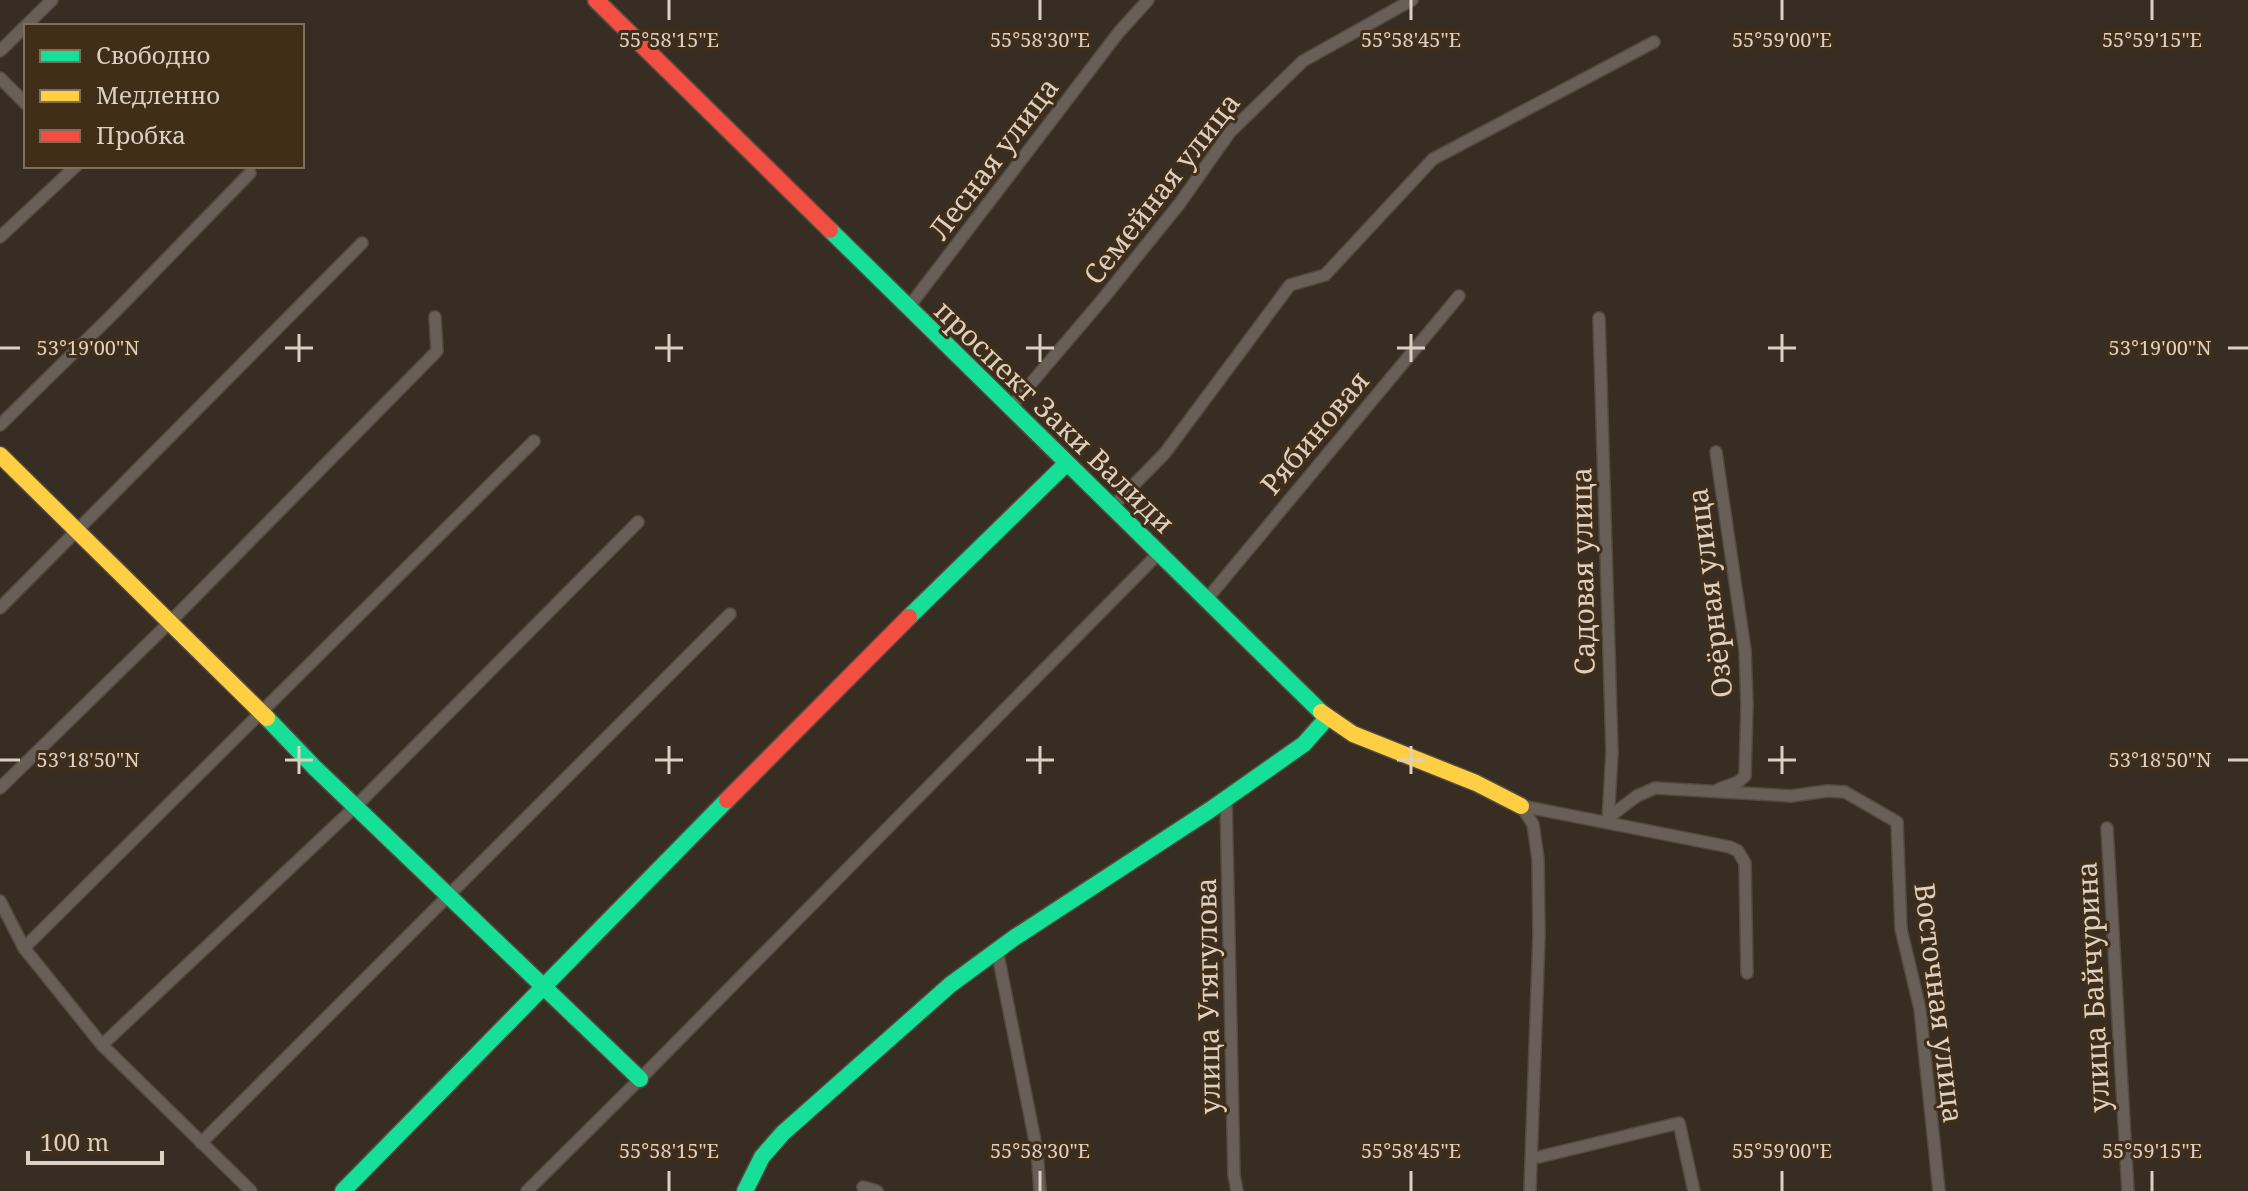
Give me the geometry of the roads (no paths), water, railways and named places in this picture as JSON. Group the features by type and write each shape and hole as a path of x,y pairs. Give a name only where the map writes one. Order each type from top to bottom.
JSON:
{"street":[{"path":"28,24 52,0"},
{"name":"проспект Заки Валиди","path":"596,0 1327,718 1353,734 1476,783 1521,806"},
{"name":"Лесная улица","path":"908,308 1119,32 1148,0"},
{"name":"Семейная улица","path":"1010,408 1151,239 1230,132 1303,61 1412,0"},
{"path":"0,51 24,27"},
{"path":"1112,507 1165,453 1290,285 1325,275 1433,159 1654,42"},
{"path":"0,78 24,102"},
{"path":"0,237 74,168"},
{"path":"0,425 250,173"},
{"path":"0,608 362,243"},
{"name":"Рябиновая","path":"1207,599 1459,296"},
{"path":"0,788 170,622 437,351 435,317"},
{"name":"Садовая улица","path":"1599,318 1612,752 1608,820"},
{"path":"24,948 534,441"},
{"name":"Озёрная улица","path":"1714,790 1738,782 1745,776 1747,719 1745,650 1716,452"},
{"path":"0,455 356,806 640,1079"},
{"path":"343,1191 820,705 1067,463"},
{"path":"102,1045 356,806 638,522"},
{"path":"527,1191 1159,553"},
{"path":"201,1143 730,614"},
{"path":"745,1191 762,1157 783,1133 950,985 997,950 1304,744 1327,718"},
{"path":"1608,820 1637,796 1655,788 1714,790"},
{"name":"Восточная улица","path":"1714,790 1791,796 1845,792 1897,822 1901,929 1920,1009 1939,1191"},
{"name":"улица Утягулова","path":"1226,799 1234,1175 1237,1191"},
{"path":"1521,806 1608,820 1738,851 1745,863 1747,973"},
{"path":"1521,806 1533,824 1538,859 1539,935 1530,1191"},
{"name":"улица Байчурина","path":"2107,828 2128,1191"},
{"path":"0,901 24,948 102,1045 251,1191"},
{"path":"997,950 1037,1151 1040,1191"},
{"path":"1539,1157 1679,1123 1694,1191"},
{"path":"863,1187 877,1191"}]}
